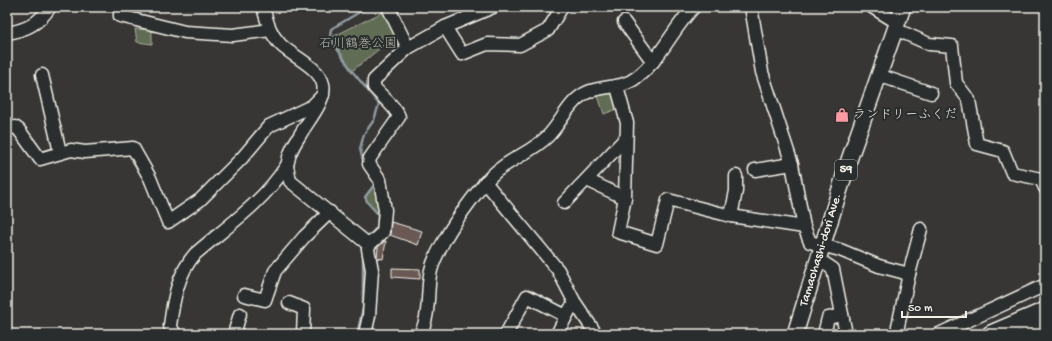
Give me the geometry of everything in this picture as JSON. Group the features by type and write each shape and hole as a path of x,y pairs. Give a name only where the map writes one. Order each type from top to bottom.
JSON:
{"highway":[{"path":"991,334 1045,311"},
{"path":"1028,334 1045,326"}],"main road":[{"name":"Tamaohashi-dori Ave.","path":"795,334 820,252 878,75 903,7"}],"street":[{"path":"7,33 31,27 43,18 50,7"},
{"path":"120,7 120,16 185,32 233,35 270,30"},
{"path":"263,7 270,30 282,45 309,65 323,83 323,95 311,119 299,135 289,155 287,166 290,181 365,242 368,249 372,270 369,316 365,334"},
{"path":"390,7 389,9 408,48"},
{"path":"365,242 383,232 386,210 380,180 369,164 370,158 399,117 397,109 386,101 374,87 374,80 408,48 445,27 493,7"},
{"path":"445,27 462,54 487,44 520,45 548,30 562,7"},
{"path":"420,334 425,317 430,275 434,260 446,238 488,178 501,167 534,149 549,134 575,100 589,92 617,87 637,78 653,62 682,18 694,7"},
{"path":"751,7 762,72 792,164 804,227 810,242 833,269 846,334"},
{"path":"872,7 897,26 929,44 952,46 956,83 969,100 977,144 1002,151 1012,173 1041,179 1045,188"},
{"path":"624,22 653,62"},
{"path":"42,75 60,152"},
{"path":"878,75 931,93"},
{"path":"617,87 627,123 625,198 618,232 657,244 668,200 731,216 804,227"},
{"path":"7,128 15,127 19,130 40,159 71,150 85,152 133,148 150,178 168,222 200,200 242,158 269,126 312,106 323,95"},
{"path":"564,203 626,138"},
{"path":"754,170 792,164"},
{"path":"175,334 170,326 173,302 187,263 195,254 256,202 287,166"},
{"path":"731,216 736,191 736,176"},
{"path":"587,180 625,198"},
{"path":"485,182 558,270 574,301 596,334"},
{"path":"244,295 265,300 275,271 304,237 330,212"},
{"path":"898,334 898,326 920,229"},
{"path":"820,252 840,250 878,266 909,274"},
{"path":"939,334 1041,287 1044,291"},
{"path":"506,334 527,296 566,316"},
{"path":"557,334 574,301"},
{"path":"289,303 304,309 303,334"},
{"path":"236,333 240,314"},
{"path":"824,334 828,318 842,315"}],"path":[{"path":"164,7 203,7"}],"green space":[{"name":"石川鶴巻公園","path":"389,9 400,32 352,71 330,38"},
{"path":"135,29 152,30 152,44 137,42"},
{"path":"617,87 622,107 604,114 596,90"},
{"path":"380,180 385,210 378,214 368,203 365,197"}],"building":[{"path":"391,222 422,231 418,245 390,235"},
{"path":"385,241 383,259 377,258 378,247"},
{"path":"392,268 420,269 420,279 392,277"}],"waterway":[{"path":"364,164 360,149 364,134 374,120 379,104 352,71 330,38 331,29 368,7"},
{"path":"367,238 378,226 378,214 368,203 365,197 374,185 371,177"},
{"path":"357,334 363,308 363,244"}],"place":[{"name":"ランドリーふくだ","path":"842,115"}]}
